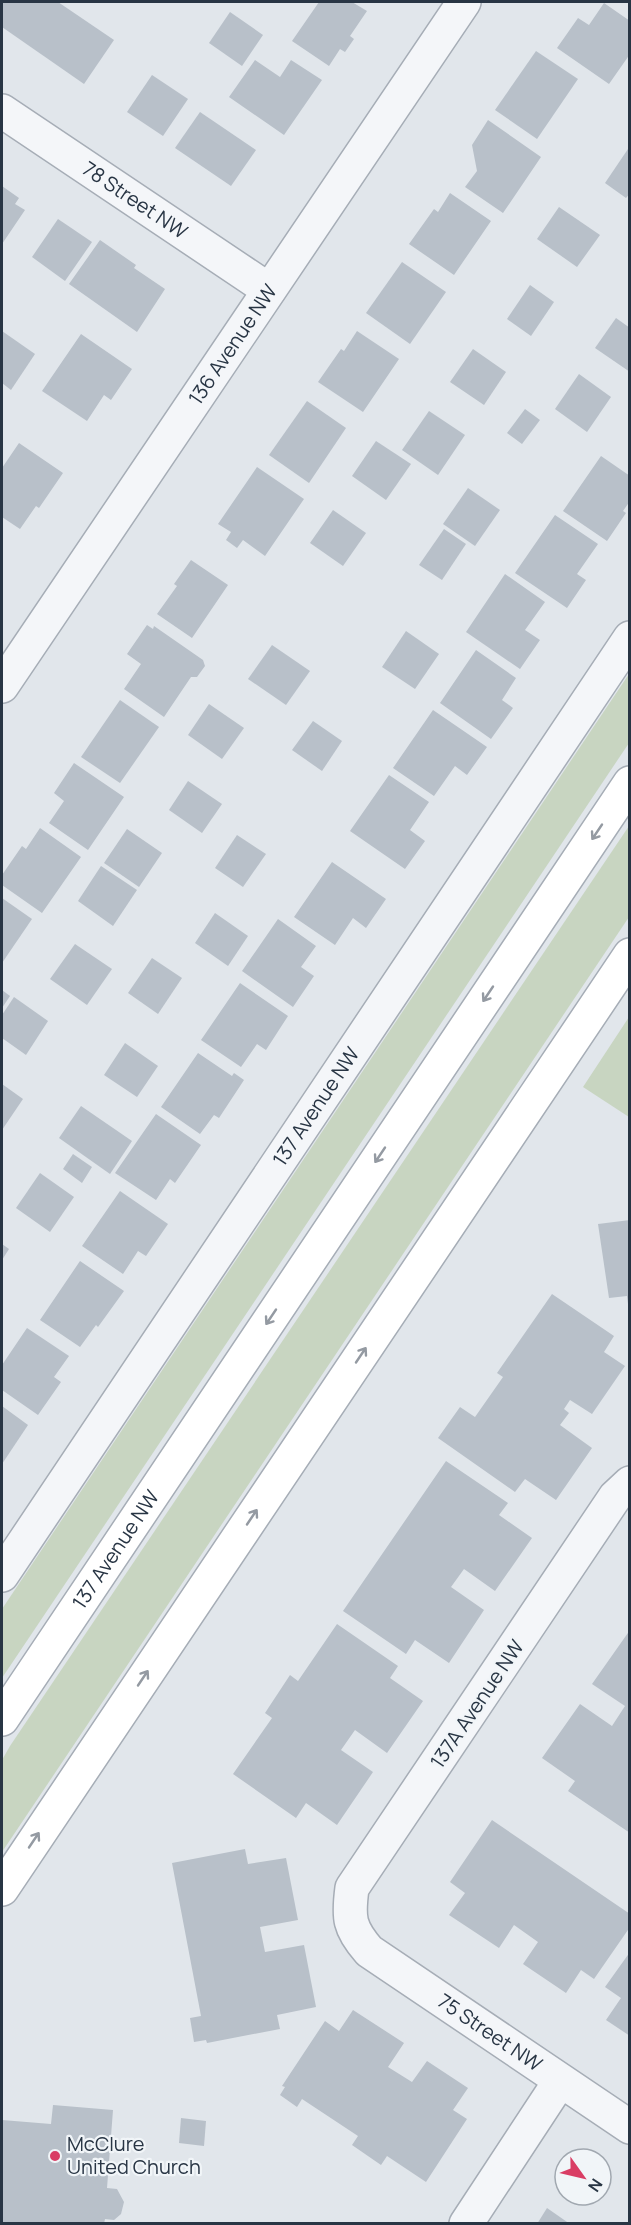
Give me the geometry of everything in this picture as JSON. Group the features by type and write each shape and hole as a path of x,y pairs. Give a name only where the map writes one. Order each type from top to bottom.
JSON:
{"main road":[{"name":"137 Avenue NW","path":"2,1719 630,783"},
{"path":"2,1889 630,955"}],"street":[{"name":"136 Avenue NW","path":"2,686 464,2"},
{"name":"78 Street NW","path":"2,111 269,290"},
{"name":"137 Avenue NW","path":"2,1575 630,638"},
{"name":"137A Avenue NW","path":"355,1935 349,1911 352,1888 615,1497 630,1483"},
{"name":"75 Street NW","path":"355,1935 369,1951 630,2127"},
{"path":"466,2223 560,2081"}],"green space":[{"path":"629,674 629,743 2,1678 2,1609"},
{"path":"629,826 629,917 2,1852 2,1760 10,1746"},
{"path":"629,1017 629,1117 583,1087"}],"building":[{"path":"2,2 58,2 114,40 84,84 2,27"},
{"path":"319,2 352,2 367,11 350,36 354,39 345,52 340,49 329,66 292,41"},
{"path":"604,3 630,21 630,54 609,84 557,48 578,18 589,25"},
{"path":"230,12 263,35 242,66 209,43"},
{"path":"536,51 578,79 537,139 495,110"},
{"path":"255,60 280,77 291,60 322,80 284,135 229,97"},
{"path":"152,75 188,99 163,136 127,112"},
{"path":"200,112 256,150 231,186 175,148"},
{"path":"488,120 541,157 503,213 465,187 477,171 472,145"},
{"path":"628,149 630,150 630,193 626,198 605,183"},
{"path":"2,186 19,198 15,204 25,210 2,244"},
{"path":"450,193 491,221 454,275 409,244 434,209 438,212"},
{"path":"559,207 600,235 577,267 537,239"},
{"path":"58,219 92,242 65,281 32,257"},
{"path":"100,240 136,265 134,268 165,289 137,332 69,284"},
{"path":"402,262 446,292 410,344 366,313"},
{"path":"530,285 554,302 531,336 507,319"},
{"path":"616,318 630,328 630,372 595,348"},
{"path":"2,331 35,354 11,390 2,383"},
{"path":"357,331 399,359 363,412 318,382 341,349 344,351"},
{"path":"81,334 132,369 111,400 104,395 87,421 42,391"},
{"path":"473,349 506,372 484,405 450,382"},
{"path":"579,374 611,397 587,432 555,409"},
{"path":"307,401 346,428 309,483 269,455"},
{"path":"525,409 540,420 522,444 507,433"},
{"path":"429,411 465,435 438,475 402,450"},
{"path":"376,441 411,464 386,500 352,476"},
{"path":"19,443 63,473 39,508 36,506 20,529 2,517 2,468"},
{"path":"601,456 630,476 630,501 623,511 626,513 607,541 563,511"},
{"path":"257,467 304,499 265,556 243,540 237,548 226,540 231,532 218,524"},
{"path":"468,488 500,510 475,546 443,524"},
{"path":"333,510 366,533 343,566 310,543"},
{"path":"555,515 598,544 577,574 586,580 567,608 515,573"},
{"path":"444,529 466,544 442,580 419,565"},
{"path":"191,560 228,585 192,638 157,614 177,586 174,584"},
{"path":"505,574 545,602 525,630 540,640 520,669 466,632"},
{"path":"147,625 153,629 154,626 203,660 205,666 197,677 191,677 164,717 124,689 141,664 127,654"},
{"path":"406,631 439,654 415,689 382,667"},
{"path":"272,645 310,671 286,705 248,679"},
{"path":"476,650 516,678 502,700 513,708 491,739 440,703"},
{"path":"120,700 159,727 120,783 81,757"},
{"path":"209,704 244,728 222,759 188,735"},
{"path":"433,710 487,747 467,775 455,766 434,796 393,768"},
{"path":"313,721 342,741 322,771 292,750"},
{"path":"74,763 124,797 88,850 49,823 64,801 54,793"},
{"path":"389,775 429,802 410,830 425,841 405,869 350,831"},
{"path":"188,781 222,804 202,833 169,810"},
{"path":"40,828 81,857 42,913 2,885 2,875 22,846 26,849"},
{"path":"127,829 162,853 139,887 104,863"},
{"path":"237,835 266,854 243,887 215,868"},
{"path":"332,862 386,899 366,928 353,918 335,945 294,917"},
{"path":"101,866 137,890 113,926 78,901"},
{"path":"2,898 32,919 2,963"},
{"path":"215,913 248,936 228,966 195,943"},
{"path":"278,919 316,946 301,967 314,976 293,1007 242,971"},
{"path":"75,944 112,969 87,1005 50,979"},
{"path":"152,958 182,978 158,1014 128,993"},
{"path":"240,983 288,1016 266,1050 257,1044 241,1067 201,1040"},
{"path":"2,990 10,996 2,1008"},
{"path":"14,997 48,1021 26,1055 2,1038 2,1015"},
{"path":"125,1043 158,1066 137,1097 104,1075"},
{"path":"198,1053 232,1076 234,1073 244,1080 219,1118 214,1115 200,1134 161,1107"},
{"path":"2,1084 23,1099 2,1130"},
{"path":"81,1106 132,1141 110,1174 59,1138"},
{"path":"156,1114 201,1145 175,1183 170,1179 156,1200 115,1173"},
{"path":"73,1154 92,1167 82,1183 63,1169"},
{"path":"40,1173 74,1197 50,1232 16,1208"},
{"path":"120,1191 168,1224 146,1256 138,1251 123,1274 82,1246"},
{"path":"630,1220 630,1304 628,1304 627,1296 609,1298 598,1224"},
{"path":"2,1244 9,1249 2,1260"},
{"path":"80,1261 124,1291 80,1347 40,1320"},
{"path":"552,1294 614,1336 604,1352 625,1366 592,1414 570,1400 564,1409 569,1413 560,1425 592,1448 556,1500 525,1479 515,1492 438,1438 460,1407 475,1417 503,1377 497,1373"},
{"path":"27,1328 69,1356 54,1377 61,1382 38,1415 2,1390 2,1365"},
{"path":"2,1406 28,1425 2,1464"},
{"path":"446,1461 508,1503 499,1515 532,1538 495,1591 464,1569 451,1587 484,1610 449,1663 415,1640 406,1654 343,1611"},
{"path":"337,1624 398,1666 390,1678 423,1701 387,1753 355,1730 341,1750 373,1772 337,1825 306,1803 296,1818 233,1774 272,1718 265,1713 290,1675 298,1681"},
{"path":"630,1630 630,1833 568,1791 575,1781 542,1758 580,1704 612,1726 625,1706 592,1684"},
{"path":"492,1820 630,1914 630,1927 594,1979 581,1970 566,1993 523,1964 538,1942 514,1925 499,1948 449,1915 465,1893 450,1882"},
{"path":"245,1849 248,1864 286,1858 298,1920 260,1927 265,1952 304,1945 316,2007 277,2015 280,2029 207,2043 206,2040 194,2042 190,2018 201,2016 172,1863"},
{"path":"630,1952 630,2036 606,2020 621,1998 605,1987"},
{"path":"353,2010 404,2043 388,2067 412,2082 427,2061 468,2088 453,2110 467,2119 426,2182 387,2156 381,2165 352,2145 358,2136 302,2099 297,2107 280,2095 285,2087 282,2086 325,2021 339,2031"},
{"name":"McClure United Church","path":"53,2105 113,2110 107,2188 117,2189 124,2202 121,2214 114,2220 105,2219 104,2224 2,2224 2,2120 51,2124"},
{"path":"181,2118 206,2121 204,2146 179,2143"},
{"path":"547,2208 570,2224 537,2224"}],"place":[{"name":"McClure United Church","path":"55,2156"}]}
